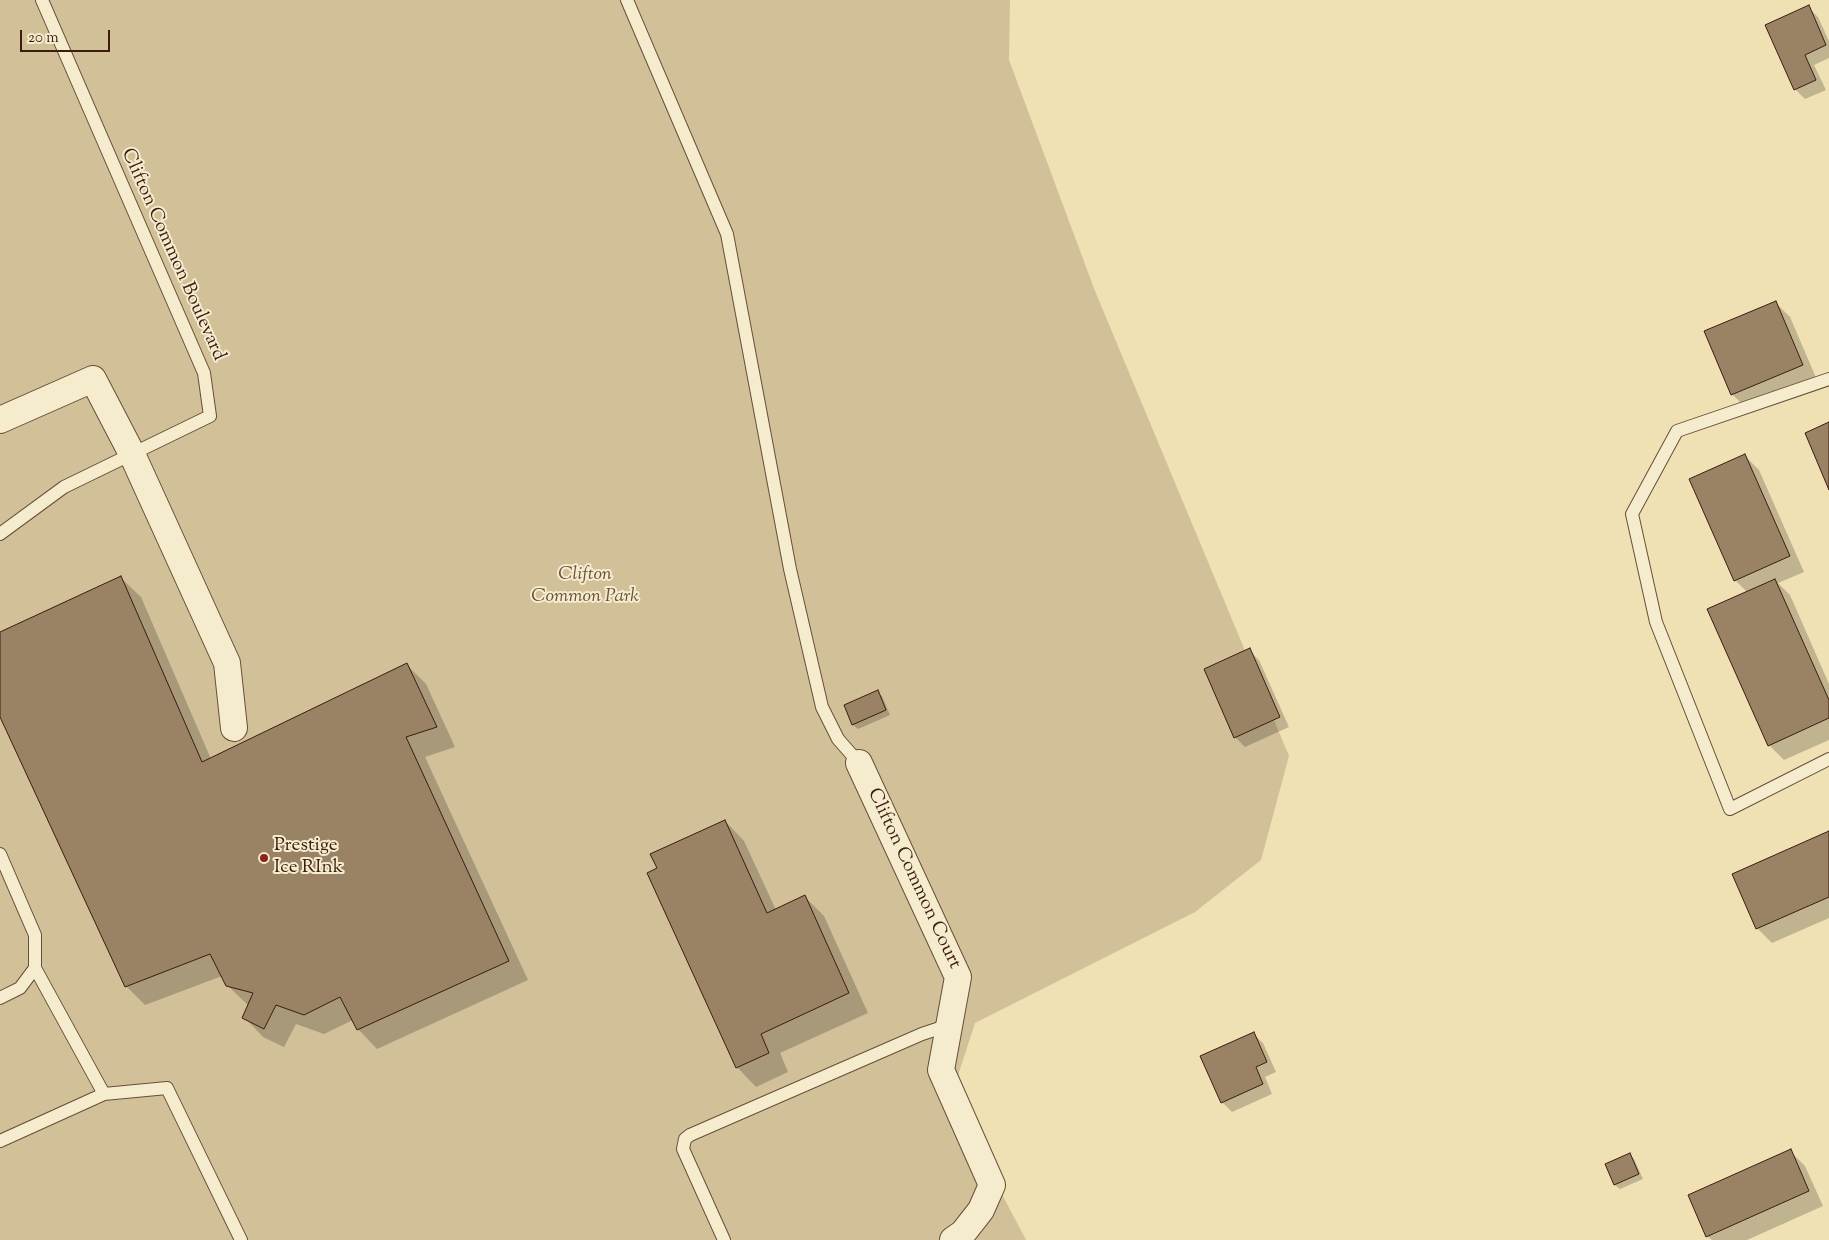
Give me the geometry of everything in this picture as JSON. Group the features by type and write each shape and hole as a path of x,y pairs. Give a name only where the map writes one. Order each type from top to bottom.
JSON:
{"street":[{"path":"0,420 93,379 132,454 227,662 234,728"},
{"name":"Clifton Common Court","path":"859,763 958,977 941,1070 992,1185 981,1210 963,1234 953,1240"}],"lane":[{"name":"Clifton Common Boulevard","path":"0,534 64,487 210,416 204,373 42,0"},
{"path":"627,0 727,234 790,569 822,707 838,739 859,763"},
{"path":"1829,379 1677,431 1632,514 1656,622 1730,809 1829,759"},
{"path":"0,854 36,935 35,968 104,1094"},
{"path":"0,998 20,988 35,968"},
{"path":"724,1240 683,1149 684,1139 922,1034 949,1025"},
{"path":"0,1141 104,1094 167,1088 241,1240"}],"green space":[{"name":"Clifton Common Park","path":"0,0 1010,0 1009,60 1095,291 1289,756 1261,860 1195,912 975,1023 951,1097 1026,1240 0,1240"}],"building":[{"path":"1809,5 1826,45 1805,55 1816,80 1794,90 1765,25"},
{"path":"1776,301 1803,365 1731,395 1704,331"},
{"path":"1829,422 1829,490 1805,433"},
{"path":"1745,454 1790,556 1734,581 1689,479"},
{"name":"Prestige Ice RInk","path":"121,576 202,762 407,663 437,727 406,737 509,961 357,1030 340,997 304,1015 276,1005 264,1029 242,1018 253,993 226,986 210,954 125,987 0,717 0,632"},
{"path":"1775,579 1829,700 1829,718 1768,746 1707,609"},
{"path":"1250,648 1280,717 1234,738 1204,669"},
{"path":"878,690 886,710 852,725 844,705"},
{"path":"725,820 767,913 805,895 849,993 761,1034 769,1053 736,1068 647,873 657,868 650,854"},
{"path":"1829,831 1829,897 1756,929 1732,874"},
{"path":"1254,1032 1267,1062 1256,1067 1263,1084 1221,1103 1200,1056"},
{"path":"1791,1149 1809,1191 1706,1237 1688,1195"},
{"path":"1630,1153 1639,1174 1614,1185 1605,1164"}],"place":[{"name":"Prestige Ice RInk","path":"264,858"}]}
